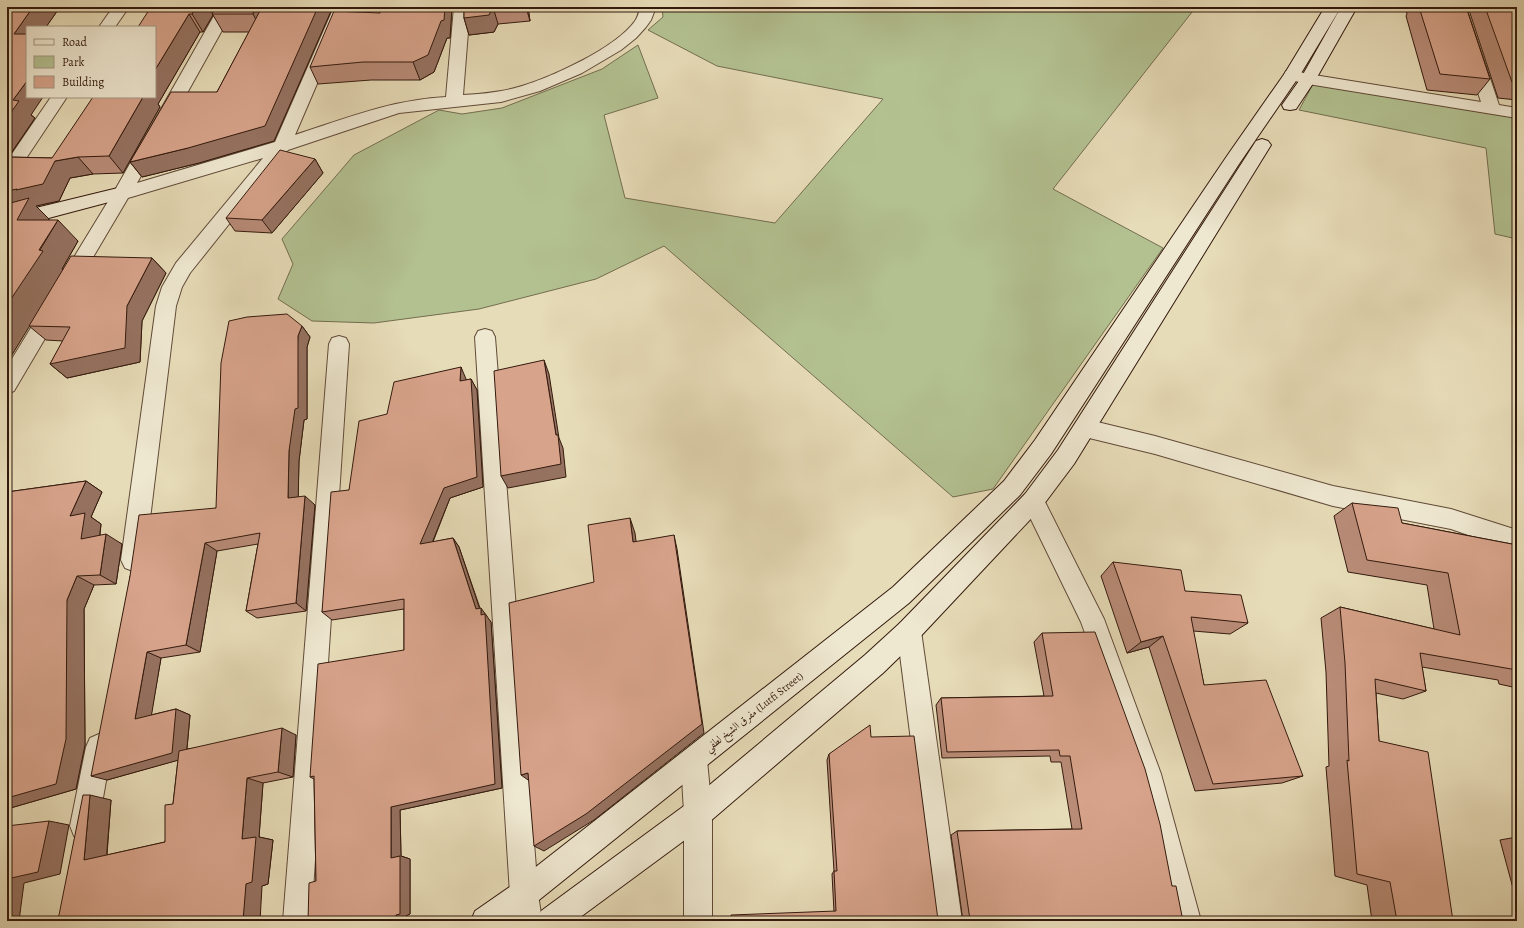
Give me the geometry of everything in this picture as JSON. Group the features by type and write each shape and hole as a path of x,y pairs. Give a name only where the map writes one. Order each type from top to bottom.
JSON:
{"street":[{"path":"108,26 121,7"},
{"path":"7,385 122,194 227,7"},
{"path":"131,576 159,352 168,296 183,268 282,146 342,7"},
{"path":"454,101 462,7"},
{"path":"7,222 122,194 282,146 386,111 432,102 503,97 539,86 594,60 637,29 644,18 648,7"},
{"path":"1300,77 1333,7"},
{"path":"551,921 698,813 874,664 909,631 1033,501 1066,457 1085,428 1249,164 1300,77 1349,7"},
{"path":"1458,7 1492,109"},
{"path":"1300,77 1517,113"},
{"name":"مفرق الشيخ لطفي (Lutfi Street)","path":"485,921 524,894 901,595 1012,488 1043,447 1233,160 1300,77"},
{"path":"7,174 58,98"},
{"path":"485,337 524,894 528,921"},
{"path":"297,921 339,344"},
{"path":"1085,428 1155,445 1333,496 1451,519 1517,540"},
{"path":"1033,501 1095,626 1148,774 1187,921"},
{"path":"909,631 948,921"},
{"path":"80,846 103,727"},
{"path":"694,760 698,813 698,921"}],"green space":[{"path":"662,7 1196,7 1053,189 1163,248 993,489 953,497 664,246 596,279 479,309 374,323 312,321 278,299 293,264 282,239 354,155 439,110 462,114 502,108 602,69 638,45 658,98 604,115 625,198 775,223 883,99 717,66 648,30 663,17"},
{"path":"1313,84 1517,118 1517,239 1495,234 1486,148 1299,110"}],"building":[{"path":"7,7 33,7 14,34 26,34 26,82 13,100 19,101 7,118"},
{"path":"151,7 196,7 192,14 189,14 156,68 156,26 139,26"},
{"path":"216,7 254,7 253,14 212,14"},
{"path":"262,7 318,7 265,126 188,148 130,162 171,92 217,92"},
{"path":"381,7 445,7 444,20 441,21 428,55 413,62 363,62 310,67 334,11 380,13"},
{"path":"464,7 493,7 489,15 464,18"},
{"path":"1419,7 1466,7 1490,79 1440,74"},
{"path":"1485,7 1517,7 1517,82 1512,82"},
{"path":"92,98 142,98 109,156 78,157 55,161 43,184 7,191 7,157 52,158"},
{"path":"280,150 315,159 262,220 226,218"},
{"path":"29,198 17,220 58,220 39,250 43,251 7,305 7,204"},
{"path":"71,256 152,258 127,306 125,348 50,364 70,327 29,326"},
{"path":"287,314 302,326 298,336 298,408 295,409 289,451 288,498 305,496 296,603 246,611 260,533 205,543 186,645 147,652 135,719 176,709 172,753 91,776 130,576 139,515 216,508 221,363 229,321 247,317"},
{"path":"544,360 556,435 558,435 561,464 501,476 494,371"},
{"path":"461,367 460,381 471,379 477,477 444,488 420,544 453,538 476,609 481,608 481,615 485,614 495,784 391,807 391,858 400,856 400,914 396,915 397,921 308,921 309,883 316,881 314,776 310,777 318,664 404,650 404,599 322,612 331,492 349,490 359,421 387,414 394,382"},
{"path":"86,481 70,516 85,513 81,539 106,534 100,575 77,576 67,600 66,739 56,784 7,798 7,492"},
{"path":"1352,503 1398,508 1402,523 1517,545 1517,670 1420,653 1426,691 1375,679 1379,741 1428,752 1453,921 1397,921 1390,882 1357,874 1347,760 1349,761 1345,663 1340,607 1460,635 1448,573 1367,560"},
{"path":"630,518 633,542 674,535 702,724 586,814 534,846 528,773 521,775 509,603 594,582 588,525"},
{"path":"1113,562 1181,570 1185,591 1241,595 1248,623 1191,617 1204,685 1266,680 1303,776 1213,784 1163,636 1141,642"},
{"path":"1095,632 1145,769 1160,824 1172,886 1176,886 1183,921 969,921 957,831 1082,829 1070,756 1060,756 1059,750 947,752 941,698 1053,696 1042,633"},
{"path":"870,725 871,737 914,736 939,921 731,921 731,915 836,911 834,871 837,871 829,754"},
{"path":"282,728 278,772 247,778 242,839 256,837 252,882 246,884 243,921 55,921 58,920 83,795 90,795 84,860 165,842 165,805 173,804 179,751"},
{"path":"49,821 38,872 7,879 7,826"}]}
